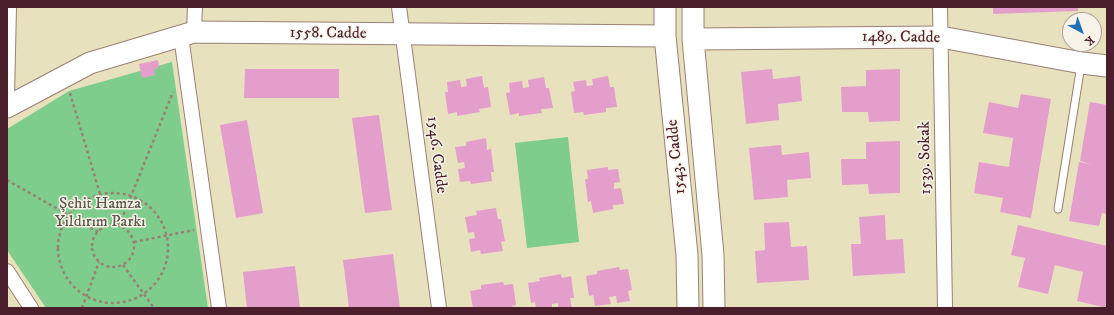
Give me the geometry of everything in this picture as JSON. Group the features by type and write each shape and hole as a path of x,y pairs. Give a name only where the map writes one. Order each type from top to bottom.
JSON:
{"street":[{"path":"7,96 9,7"},
{"path":"195,7 188,34 186,69 220,308"},
{"name":"1546. Cadde","path":"399,7 439,308"},
{"name":"1543. Cadde","path":"665,7 665,36 686,256 688,308"},
{"name":"1543. Cadde","path":"692,7 693,39 713,255 714,308"},
{"name":"1539. Sokak","path":"940,7 945,308"},
{"name":"1558. Cadde","path":"7,107 90,63 188,34 665,36"},
{"name":"1489. Cadde","path":"693,39 940,37 1082,63 1107,66"},
{"path":"7,272 31,308"}],"lane":[{"path":"1058,209 1082,63"}],"path":[{"path":"119,226 180,75 186,69"},
{"path":"67,75 69,91 100,194"},
{"path":"7,180 98,232"},
{"path":"117,192 145,202 163,223 167,236 167,262 162,274 154,285 144,294 129,301 113,303 98,301 85,296 71,285 62,271 58,256 58,240 62,225 68,215 79,204 100,194 117,192"},
{"path":"108,226 119,226 129,232 134,242 133,253 127,262 123,265 113,267 99,262 96,258 93,247 93,242 98,232 108,226"},
{"path":"134,242 208,228"},
{"path":"82,308 85,296 99,262"},
{"path":"123,265 154,308"}],"green space":[{"name":"Şehit Hamza Yıldırım Parkı","path":"172,62 208,308 46,308 7,250 7,129 69,91"},
{"path":"568,137 579,242 527,248 515,143"}],"building":[{"path":"993,7 1078,7 1078,11 993,14"},
{"path":"158,60 159,68 154,69 155,75 142,78 139,64"},
{"path":"245,69 339,69 339,98 244,98"},
{"path":"772,69 773,79 800,76 802,101 778,104 779,120 746,124 741,72"},
{"path":"900,69 900,121 869,122 868,112 842,112 841,87 866,86 866,70"},
{"path":"482,76 484,88 488,87 491,107 479,109 480,112 457,116 457,112 448,114 445,92 448,92 447,82 460,80 461,87 467,86 466,79"},
{"path":"608,76 610,87 614,87 617,107 606,108 606,112 584,115 583,112 574,113 571,92 575,91 573,82 586,80 587,86 593,85 592,79"},
{"path":"544,77 546,88 549,88 553,108 541,109 542,113 519,116 519,113 510,115 506,93 510,92 509,83 522,81 523,88 529,87 528,80"},
{"path":"1021,94 1051,99 1031,218 1000,212 1003,198 974,193 979,162 1009,167 1013,138 983,133 989,102 1018,108"},
{"path":"1090,102 1107,105 1107,214 1102,213 1099,226 1069,221 1079,162 1091,164 1080,161"},
{"path":"379,115 392,210 365,213 352,118"},
{"path":"247,120 263,213 236,218 220,125"},
{"path":"486,138 487,150 491,149 494,172 491,172 492,181 471,184 470,181 460,182 458,169 465,168 464,162 458,163 455,147 466,146 466,142"},
{"path":"900,141 900,193 869,194 868,184 842,185 841,159 866,159 866,142"},
{"path":"781,145 782,155 809,152 811,178 787,180 788,197 754,200 749,148"},
{"path":"608,167 608,170 618,169 620,182 614,183 614,189 621,188 624,204 613,205 613,209 593,213 591,201 588,202 585,179 588,179 587,170"},
{"path":"496,208 498,219 501,219 505,241 501,242 503,251 481,254 480,250 471,252 469,239 475,238 474,232 468,233 465,217 477,215 476,211"},
{"path":"885,215 886,240 903,239 905,273 853,276 851,244 861,244 859,217"},
{"path":"789,222 791,247 807,246 809,280 757,283 755,251 765,250 764,223"},
{"path":"1018,225 1107,246 1107,308 1077,301 1083,272 1055,265 1048,294 1018,287 1025,258 1011,255"},
{"path":"393,254 400,308 349,308 343,260"},
{"path":"295,266 300,308 247,308 243,272"},
{"path":"619,267 620,270 628,269 632,290 628,291 630,301 617,303 616,296 609,297 611,304 595,306 593,295 589,296 586,276 597,274 597,271"},
{"path":"561,274 562,278 571,276 574,298 570,298 572,308 558,308 558,303 552,304 552,308 536,308 535,302 531,303 528,283 540,281 539,278"},
{"path":"503,282 504,285 513,284 516,305 512,306 513,308 473,308 470,291 481,289 481,285"}]}
